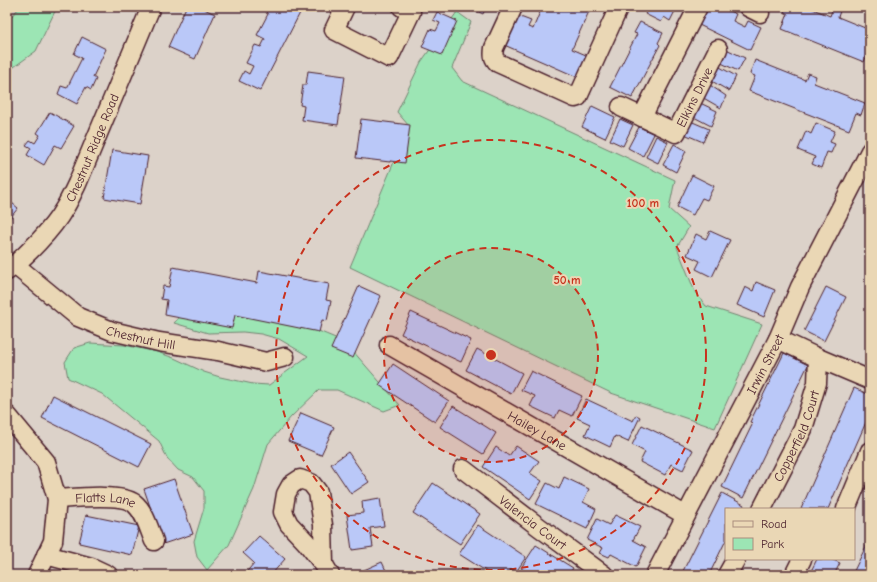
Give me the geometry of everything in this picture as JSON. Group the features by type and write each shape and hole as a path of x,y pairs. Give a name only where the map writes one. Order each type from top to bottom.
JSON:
{"street":[{"name":"Chestnut Ridge Road","path":"11,268 49,229 64,210 77,184 151,7"},
{"path":"345,7 334,30 389,58 411,12 402,7"},
{"path":"513,7 494,48 494,59 498,63 575,98 578,97 619,7"},
{"path":"642,117 698,7"},
{"name":"Elkins Drive","path":"621,107 676,133 718,49"},
{"name":"Irwin Street","path":"655,575 778,339 800,287 870,151"},
{"name":"Chestnut Hill","path":"11,268 78,317 112,331 159,342 218,351 266,362 285,357"},
{"path":"778,339 870,380"},
{"name":"Hailey Lane","path":"389,345 685,515"},
{"name":"Copperfield Court","path":"763,508 803,429 818,383 818,358"},
{"path":"7,415 46,462 57,499 53,541 37,575"},
{"path":"846,508 870,451"},
{"name":"Valencia Court","path":"463,469 538,527 604,575"},
{"name":"Flatts Lane","path":"57,499 115,497 133,502 143,514 154,541"},
{"path":"46,555 91,568 108,575"},
{"path":"727,575 735,560"},
{"path":"794,575 802,560"}],"green space":[{"path":"20,7 57,7 36,51 7,72 7,21"},
{"path":"457,12 471,22 452,68 462,81 675,180 669,209 689,227 677,247 695,292 706,306 762,324 715,428 611,393 350,267 409,126 397,112 421,62"},
{"path":"185,311 220,312 309,327 345,342 400,405 384,411 337,390 319,390 291,417 268,444 254,489 229,545 207,570 197,557 194,541 204,508 204,491 193,477 178,470 167,458 159,441 102,394 68,378 65,362 74,348 90,343 124,345 157,352 204,372 220,377 253,384 269,385 308,356 279,339 261,334 243,332 208,333 174,323"}],"building":[{"path":"186,7 200,7 215,14 195,59 168,47"},
{"path":"269,7 303,7 260,91 239,81 244,71 249,74 253,66 246,63 255,45 261,47 265,39 257,35 268,14 266,13"},
{"path":"468,7 486,7 483,14"},
{"path":"542,7 591,7 572,49 593,58 584,80 502,44 515,15 531,21 528,27 533,29"},
{"path":"649,7 677,7 670,21 664,17 661,22 645,14"},
{"path":"703,7 711,9 711,7 720,7 736,14 733,21 745,27 748,21 761,27 750,50 695,23"},
{"path":"786,7 808,7 830,16 833,8 840,11 838,17 870,30 870,48 864,62 782,29 788,14 784,12"},
{"path":"437,12 457,21 442,55 422,47 430,29 436,31 440,23 433,20"},
{"path":"640,22 663,33 658,43 660,45 632,98 610,87 637,34 634,33"},
{"path":"82,37 106,49 93,77 96,79 91,90 86,87 77,104 58,94 61,86 67,88 82,58 74,54"},
{"path":"724,48 745,58 738,71 717,61"},
{"path":"755,60 805,80 808,73 816,76 814,83 865,103 861,115 856,113 849,130 749,91 755,76 750,74"},
{"path":"716,65 736,76 729,91 710,80"},
{"path":"308,71 345,76 338,125 302,120 304,106 300,105 303,85 306,85"},
{"path":"707,83 726,96 721,108 700,96"},
{"path":"698,102 717,111 711,126 692,116"},
{"path":"592,106 615,117 605,138 582,127"},
{"path":"50,112 74,126 61,148 55,145 44,165 27,155 31,148 26,145 30,140 35,143 40,135 37,133"},
{"path":"361,119 410,125 405,163 356,158"},
{"path":"620,119 633,125 623,146 610,140"},
{"path":"688,120 709,129 703,142 682,133"},
{"path":"816,123 835,131 830,142 835,144 831,153 827,152 821,168 812,164 815,157 798,150 806,131 811,134"},
{"path":"639,127 654,134 643,156 628,148"},
{"path":"656,136 668,142 658,163 646,157"},
{"path":"674,144 686,151 676,172 663,165"},
{"path":"112,150 148,156 140,204 104,198"},
{"path":"692,175 714,186 707,200 702,198 693,215 677,207"},
{"path":"7,199 18,208 7,222"},
{"path":"710,231 730,240 712,277 696,269 700,261 687,255 696,234 706,239"},
{"path":"173,267 257,283 259,271 329,284 326,300 331,301 327,321 322,320 319,332 235,315 232,328 165,315 167,300 161,299 163,286 169,287"},
{"path":"756,282 775,290 764,317 737,305 745,287 753,291"},
{"path":"359,286 381,296 353,358 331,349"},
{"path":"826,287 846,297 824,341 804,331"},
{"path":"411,312 471,340 461,362 401,334"},
{"path":"477,349 522,373 511,394 466,370"},
{"path":"784,353 808,365 743,498 722,487 753,423 750,422"},
{"path":"393,364 449,401 435,422 379,385"},
{"path":"531,371 582,396 572,416 559,410 555,418 530,406 535,396 521,390"},
{"path":"854,388 870,395 870,413 828,508 801,508"},
{"path":"53,395 151,444 139,467 42,418"},
{"path":"586,399 633,421 636,415 640,417 628,442 615,436 610,447 585,435 590,424 577,418"},
{"path":"453,406 496,433 483,454 440,427"},
{"path":"301,413 334,427 321,455 288,441"},
{"path":"642,425 693,450 683,470 671,464 665,475 640,462 645,452 632,445"},
{"path":"516,446 539,461 530,473 542,481 530,499 483,467 496,447 509,456"},
{"path":"348,452 369,482 351,494 331,464"},
{"path":"564,477 589,489 583,502 596,509 587,529 536,504 547,483 559,489"},
{"path":"174,479 193,534 163,544 144,489"},
{"path":"433,483 480,514 460,544 413,513"},
{"path":"722,493 744,505 742,508 725,508 725,542 709,575 681,575"},
{"path":"380,498 384,526 370,528 373,547 352,550 347,515 363,513 362,501"},
{"path":"86,515 139,526 132,555 79,543"},
{"path":"615,515 640,527 633,540 646,547 636,567 611,554 609,557 600,553 603,548 587,540 597,519 609,525"},
{"path":"478,525 526,557 514,575 492,575 459,554"},
{"path":"259,536 285,559 271,575 244,575 254,563 243,553"},
{"path":"868,542 870,543 870,575 852,575"},
{"path":"536,545 573,568 569,575 532,575 521,568"},
{"path":"816,560 833,560 840,563 834,575 809,575"},
{"path":"382,562 388,575 366,575 364,570"}]}
